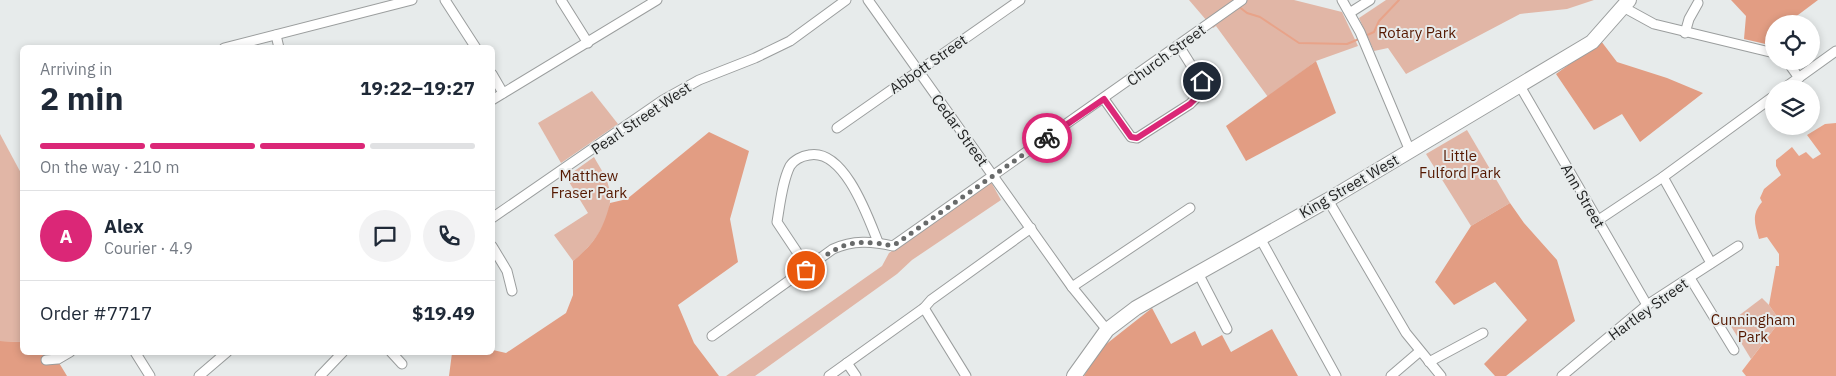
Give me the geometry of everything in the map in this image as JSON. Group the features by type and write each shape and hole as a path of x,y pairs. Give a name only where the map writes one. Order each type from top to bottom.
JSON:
{"main road":[{"name":"King Street West","path":"1074,376 1107,330 1136,308 1328,200 1592,42 1626,3"}],"street":[{"path":"236,45 412,0"},
{"path":"446,0 474,45"},
{"path":"561,0 588,43"},
{"path":"495,98 657,0"},
{"name":"Pearl Street West","path":"495,216 663,100 699,80 755,58 790,41 846,0"},
{"name":"Cedar Street","path":"868,0 1072,287 1107,330"},
{"name":"Abbott Street","path":"837,128 1020,0"},
{"name":"Church Street","path":"712,336 833,249 847,243 878,242 893,246 1242,0"},
{"path":"1342,0 1351,12 1410,151"},
{"path":"1351,12 1370,0"},
{"path":"1626,3 1654,24 1765,51"},
{"path":"1685,33 1689,19 1698,3"},
{"path":"276,35 278,45"},
{"path":"1104,99 1131,137 1137,138 1190,104 1204,90 1202,81 1179,46"},
{"path":"1795,80 1836,51"},
{"path":"1793,70 1798,78"},
{"path":"495,79 503,93"},
{"name":"Ann Street","path":"1520,86 1647,305"},
{"path":"1597,221 1663,177 1765,103"},
{"path":"806,270 803,261 776,222 791,166 799,158 810,154 821,154 831,159 840,168 862,202 878,242"},
{"path":"1663,177 1711,263"},
{"path":"1328,200 1383,295 1419,352 1441,376"},
{"path":"1072,287 1190,208"},
{"path":"829,376 1031,228"},
{"path":"1260,238 1336,376"},
{"name":"Hartley Street","path":"1562,376 1647,305 1738,246"},
{"path":"495,251 507,270 512,291"},
{"path":"1198,273 1227,329"},
{"path":"1690,278 1734,350"},
{"path":"924,308 966,376"},
{"path":"1430,362 1483,333"},
{"path":"1391,376 1419,352"},
{"path":"46,360 58,359 65,355"},
{"path":"138,355 150,376"},
{"path":"199,376 224,355"},
{"path":"320,376 337,355"},
{"path":"394,355 402,364"},
{"path":"847,363 856,376"}],"green space":[{"path":"1189,0 1294,0 1342,12 1358,46 1316,61 1268,97 1216,26 1213,28"},
{"name":"Rotary Park","path":"1386,0 1594,0 1567,9 1520,14 1406,74 1388,48 1374,51 1359,18"},
{"path":"592,91 618,124 561,163 538,123"},
{"name":"Little Fulford Park","path":"1467,130 1510,203 1471,226 1426,154"},
{"path":"0,134 20,171 20,342 0,341"},
{"name":"Matthew Fraser Park","path":"594,157 607,181 610,195 607,217 596,237 573,261 554,235 588,213 566,177"},
{"path":"991,182 1001,200 912,260 897,274 755,376 726,376 882,266 889,253"},
{"name":"Cunningham Park","path":"1762,298 1780,321 1751,359 1729,323"}],"shaded area":[{"path":"1731,0 1818,0 1798,15 1765,15 1765,44 1744,39 1746,16"},
{"path":"1601,41 1617,62 1667,78 1703,93 1640,142 1622,114 1594,130 1556,74"},
{"path":"1316,61 1336,113 1246,161 1226,126"},
{"path":"1836,123 1836,376 1746,376 1742,371 1780,321 1769,305 1776,266 1779,266 1779,254 1767,237 1759,239 1755,215 1762,202 1760,198 1764,189 1781,175 1776,166 1776,160 1792,147 1799,156 1806,152 1813,159 1821,154 1807,135 1820,135 1820,127 1825,124"},
{"path":"709,132 749,151 730,219 738,262 678,305 694,343 719,376 449,376 452,355 495,355 495,350 506,353 566,313 573,295 573,261 593,242 601,228 610,203 627,199"},
{"path":"1510,203 1524,223 1557,260 1575,321 1506,376 1495,376 1484,364 1527,320 1495,282 1454,305 1435,282 1471,226"},
{"path":"1152,308 1171,344 1195,331 1202,346 1222,335 1231,352 1272,329 1298,376 1084,376 1100,349"},
{"path":"0,341 20,342 20,355 54,355 67,376 0,376"}],"waterway":[{"path":"1365,36 1374,32 1379,21 1399,0"},
{"path":"1238,6 1247,13 1260,17 1299,43 1347,44 1359,39"}],"way so far":[{"path":"806,270 833,249 847,243 878,242 893,246 1047,138"}],"route":[{"path":"1047,138 1104,99 1131,137 1137,138 1190,104 1204,90 1202,81"}]}
